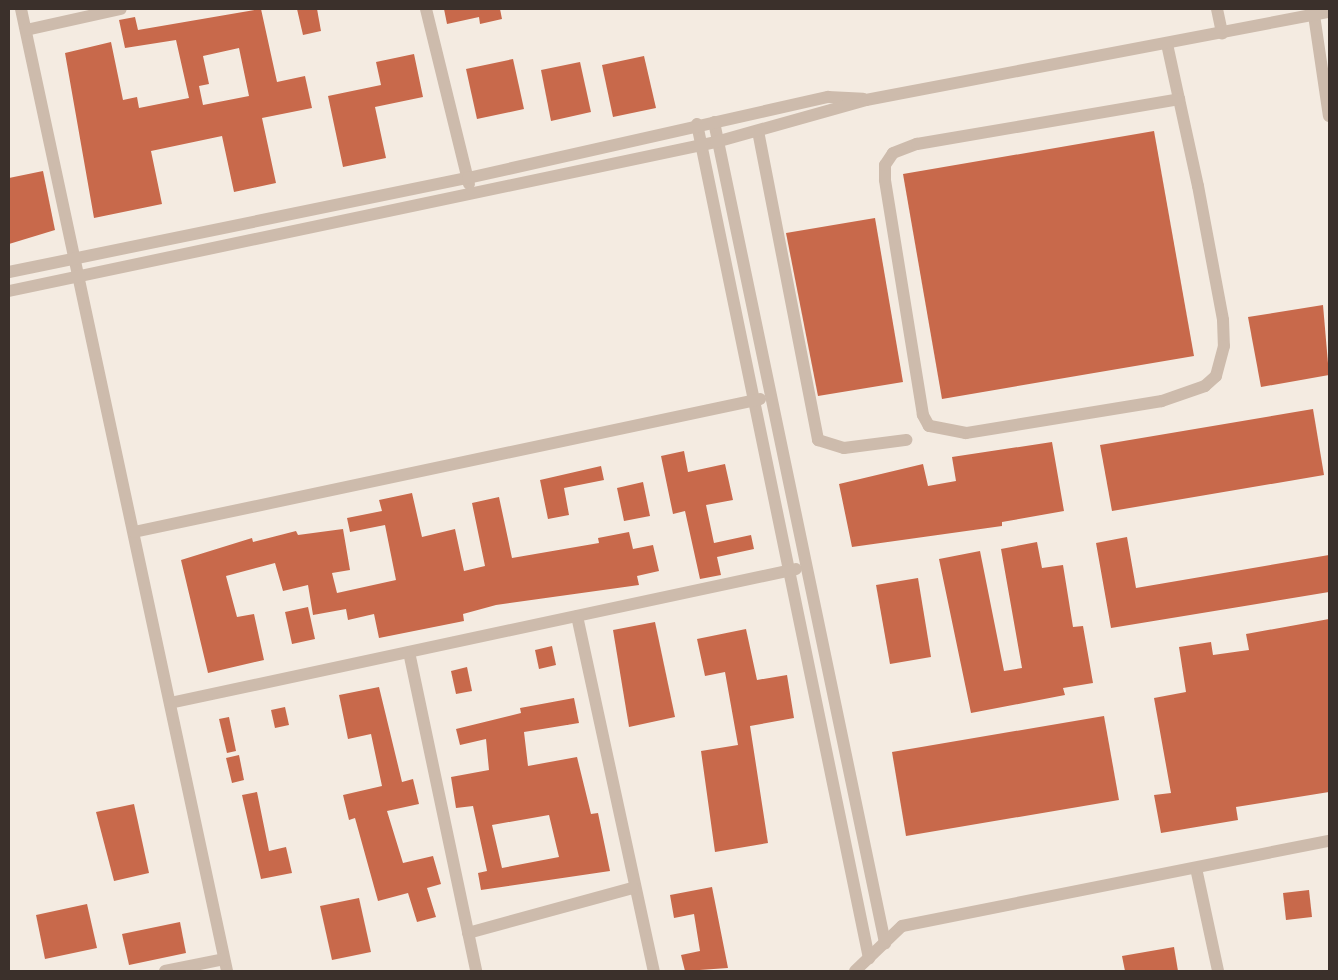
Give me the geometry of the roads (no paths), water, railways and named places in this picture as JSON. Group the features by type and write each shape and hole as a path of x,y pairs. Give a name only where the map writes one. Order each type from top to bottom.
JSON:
{"street":[{"path":"21,9 80,276 226,965 165,971"},
{"path":"26,30 121,9"},
{"path":"426,9 471,194"},
{"path":"1216,9 1222,33"},
{"path":"9,291 716,142 866,100 1329,12"},
{"path":"1314,15 1329,116"},
{"path":"1167,44 1179,99 1223,320 1224,346 1216,376 1205,386 1162,401 966,433 929,426 923,415 885,180 885,164 893,153 918,144 1179,99"},
{"path":"9,272 468,178 697,124 828,97 866,100"},
{"path":"714,122 716,142 884,943"},
{"path":"697,124 868,958"},
{"path":"758,131 818,440 844,448 906,440"},
{"path":"134,532 770,397"},
{"path":"170,703 806,567"},
{"path":"577,616 633,888 654,971"},
{"path":"409,652 476,971"},
{"path":"855,971 902,926 1329,842"},
{"path":"1196,868 1218,971"},
{"path":"468,933 633,888"}]}
